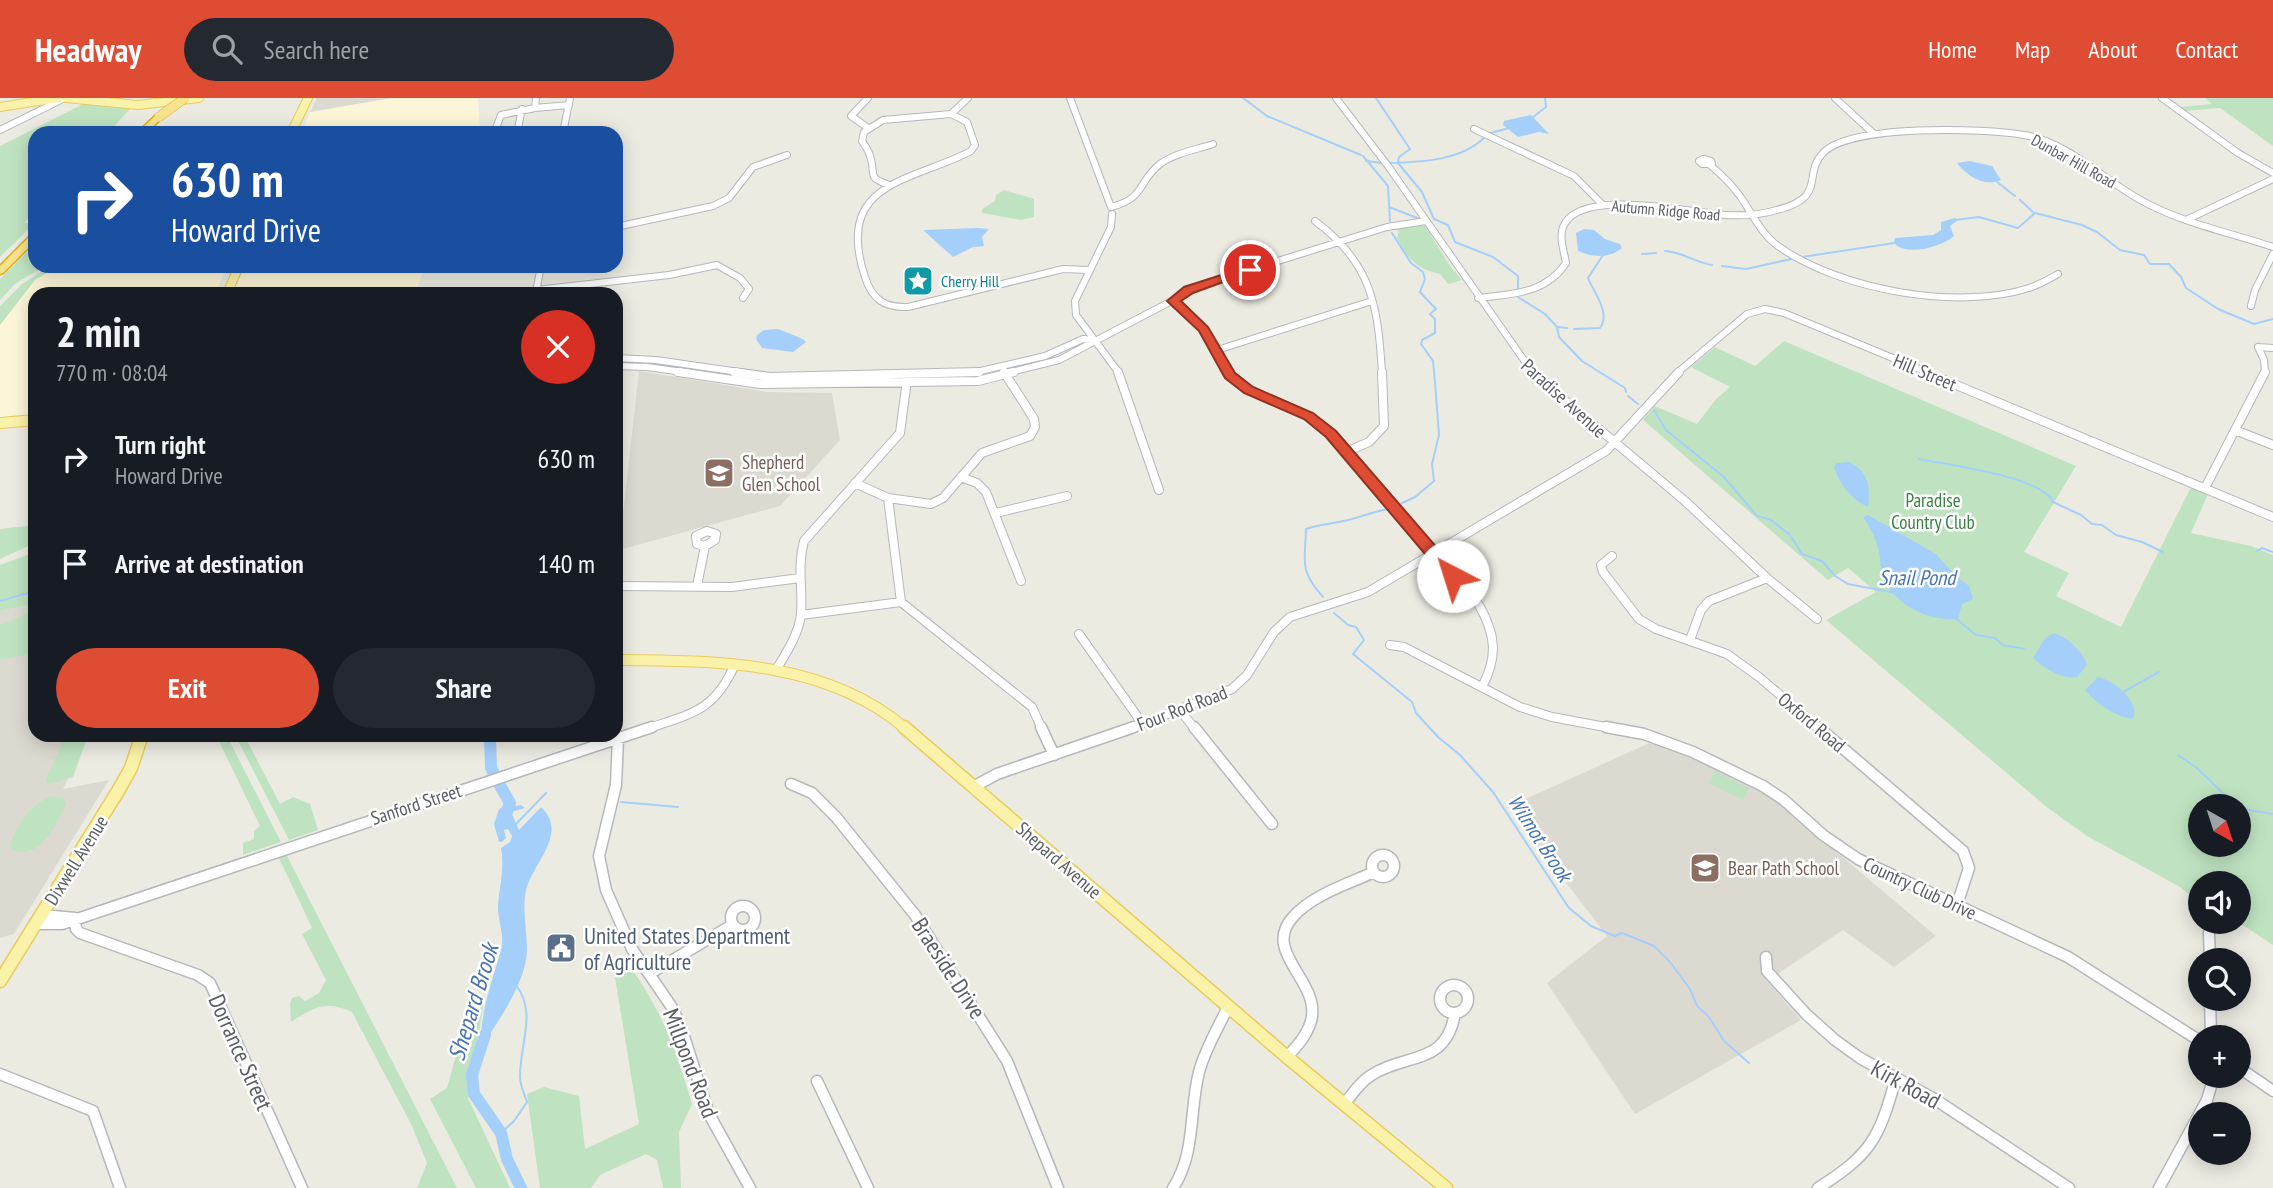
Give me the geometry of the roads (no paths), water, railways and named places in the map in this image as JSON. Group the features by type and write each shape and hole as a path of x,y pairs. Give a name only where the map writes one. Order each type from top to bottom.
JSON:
{"highway":[{"path":"144,126 178,98"},
{"path":"148,126 156,117 186,98"},
{"path":"0,261 28,235"},
{"path":"0,271 28,243"}],"main road":[{"path":"0,107 58,98"},
{"path":"66,98 150,105 199,98"},
{"path":"294,126 308,98"},
{"path":"0,424 28,421"},
{"name":"Shepard Avenue","path":"623,660 702,661 776,670 842,688 869,701 1287,1057 1446,1188"},
{"name":"Dixwell Avenue","path":"0,981 118,792 131,768 140,742"}],"street":[{"path":"0,131 66,98"},
{"path":"535,108 536,98"},
{"path":"868,98 851,116 868,128"},
{"path":"951,114 968,98"},
{"path":"1070,98 1112,210 1111,227 1075,301 1076,316 1118,371 1159,490"},
{"name":"Paradise Avenue","path":"1336,98 1533,374 1685,501 1767,578 1817,619"},
{"path":"1835,98 1874,134"},
{"path":"2162,98 2238,153 2273,173"},
{"path":"496,126 500,115 570,102 565,126"},
{"path":"518,126 522,109"},
{"path":"890,185 875,180 871,175 871,158 862,141 868,128 883,120 951,114 967,122 975,145 971,151 909,174 890,185 862,212 857,225 856,253 871,295 884,306 908,307 1063,269 1089,270"},
{"path":"1474,129 1574,176 1603,205"},
{"name":"Autumn Ridge Road","path":"1478,298 1525,292 1555,278 1566,263 1561,237 1564,224 1578,212 1603,205 1725,215 1780,209 1801,199 1813,186 1817,162 1824,152 1845,140 1874,134"},
{"name":"Dunbar Hill Road","path":"1874,134 2028,135 2054,146 2145,203 2273,247"},
{"path":"1112,210 1138,197 1157,167 1168,160 1213,144"},
{"path":"623,225 713,206 729,198 753,167 769,159 787,155"},
{"path":"1710,165 1733,186 1777,246 1831,275 1869,286 1967,297 1996,296 2043,285 2058,274"},
{"path":"2188,219 2273,179"},
{"path":"1315,221 1342,242 1366,282 1379,328 1384,426 1378,436 1367,444 1348,451"},
{"path":"623,366 754,379 978,381 1003,371 1059,360 1204,284 1394,226 1426,221"},
{"path":"2251,306 2255,290 2273,254"},
{"path":"575,287 669,275 717,265 746,283 749,293 743,298"},
{"path":"1174,301 1194,317 1217,350 1230,375 1249,390 1308,416 1348,451 1479,605 1493,627 1496,648 1492,671 1482,687"},
{"path":"1217,350 1372,301"},
{"name":"Hill Street","path":"1614,444 1692,359 1750,312 1770,309 2273,517"},
{"path":"2205,488 2265,373 2264,360 2258,347 2273,348"},
{"path":"623,358 713,369 754,379"},
{"path":"707,376 713,369"},
{"path":"855,482 888,498 931,504 943,498 982,453 1030,436 1035,427 1034,419 1003,371"},
{"path":"776,670 795,635 801,615 799,556 804,541 900,433 907,379"},
{"path":"2235,430 2273,445"},
{"name":"Four Rod Road","path":"973,787 983,780 1225,693 1250,671 1270,636 1288,618 1357,597 1434,554 1614,444"},
{"path":"961,477 977,483 986,492 1021,581"},
{"path":"996,513 1067,496"},
{"path":"888,498 901,602 1032,707 1054,755"},
{"path":"697,586 705,546"},
{"path":"1612,556 1601,565 1603,572 1639,619 1656,629 1690,639 1701,610 1709,601 1767,578"},
{"path":"623,586 732,587 800,578"},
{"path":"801,615 901,602"},
{"path":"1079,634 1142,723"},
{"name":"Oxford Road","path":"1690,639 1727,654 1759,677 1963,851 1969,868 1957,905"},
{"name":"Country Club Drive","path":"1390,645 1404,647 1520,707 1552,717 1644,734 1693,752 1763,786 1784,800 1823,835 1858,859 2068,957 2188,1033"},
{"name":"Sanford Street","path":"623,736 709,706 721,693 735,664"},
{"path":"1179,709 1272,824"},
{"name":"Sanford Street","path":"39,919 62,924 606,742"},
{"name":"Millpond Road","path":"618,742 616,785 601,846 600,867 623,931 680,1024 709,1114 750,1188"},
{"name":"Braeside Drive","path":"791,784 812,793 836,817 915,915 1007,1061 1058,1188"},
{"path":"1287,1057 1303,1039 1313,1011 1305,984 1287,960 1283,946 1287,924 1301,910 1374,872"},
{"name":"Dorrance Street","path":"75,918 76,929 80,933 198,975 210,983 302,1188"},
{"path":"649,974 732,925"},
{"name":"Kirk Road","path":"1766,957 1767,971 1815,1022 1854,1054 1948,1107 2069,1188"},
{"path":"1173,1188 1186,1164 1192,1103 1199,1069 1228,1007"},
{"path":"1344,1104 1369,1077 1389,1066 1434,1053 1445,1042 1455,1023 1455,1013"},
{"path":"0,1074 93,1111 120,1188"},
{"path":"2251,1076 2273,1091"},
{"path":"1818,1188 1858,1161 1874,1143 1887,1112 1896,1078"},
{"path":"817,1081 869,1188"},
{"path":"2159,1188 2207,1100 2210,1088"}],"water":[{"path":"1531,115 1549,134 1539,132 1518,137 1503,125 1504,121"},
{"path":"1970,161 1992,166 2001,180 1988,182 1977,179 1966,173 1957,163"},
{"path":"1955,218 1958,220 1950,226 1954,236 1941,244 1915,250 1894,243 1895,238 1933,235 1941,230 1941,222"},
{"path":"989,229 982,237 984,246 973,247 953,257 923,230"},
{"path":"1584,229 1594,230 1605,239 1620,244 1622,248 1601,256 1578,251 1576,233"},
{"path":"778,329 806,342 793,352 762,348 756,339 757,335 764,330"},
{"path":"1848,462 1855,465 1867,480 1868,507 1851,495 1836,472 1834,466 1837,463"},
{"name":"Snail Pond","path":"1868,515 1936,554 1969,586 1973,599 1962,604 1958,619 1925,615 1905,604 1890,589 1883,576 1871,529 1863,517"},
{"path":"2054,633 2070,641 2085,660 2087,665 2077,677 2066,677 2054,672 2033,658 2045,638"},
{"path":"2098,677 2111,682 2130,699 2133,719 2106,709 2085,690"},
{"path":"513,801 516,806 525,808 511,812 519,830 541,807 549,817 550,838 526,890 527,950 522,974 503,1013 481,1046 485,1009 502,944 498,907 502,871 501,848 510,842 512,836 508,829 504,830 506,838 499,842 494,824 499,809"}],"waterway":[{"name":"Wilmot Brook","path":"1243,98 1267,116 1361,155"},
{"path":"1376,98 1410,149 1399,157 1398,163"},
{"path":"1533,117 1546,107 1545,98"},
{"path":"1491,133 1509,128"},
{"path":"1398,163 1452,156 1484,138"},
{"name":"Wilmot Brook","path":"1363,156 1367,161"},
{"path":"1367,161 1382,163"},
{"name":"Wilmot Brook","path":"1367,161 1388,186 1389,207"},
{"path":"1389,163 1398,163"},
{"path":"1398,163 1422,192 1434,219 1448,225 1455,242 1493,257 1518,276 1518,289"},
{"path":"1997,182 2015,196"},
{"path":"2020,200 2033,212"},
{"path":"1389,207 1420,219"},
{"name":"Wilmot Brook","path":"1389,207 1390,221"},
{"path":"1955,220 1979,217 2018,228 2035,213 2082,225 2097,232 2120,250 2144,255 2150,264 2169,264 2181,277 2186,288 2218,309 2254,324 2273,319"},
{"name":"Wilmot Brook","path":"1392,233 1411,263 1423,272 1425,279 1420,292 1436,309 1430,314 1435,319 1435,333 1422,340 1421,344 1433,361 1435,382 1439,435 1432,464 1434,481 1415,497 1400,504"},
{"path":"1802,257 1894,243"},
{"path":"1665,251 1712,265"},
{"path":"1642,254 1656,253"},
{"path":"1574,329 1600,328 1603,322 1603,310 1588,278 1603,255"},
{"path":"1722,266 1746,269 1791,259"},
{"path":"1518,297 1545,314 1557,327 1559,337 1582,361 1625,388 1626,392"},
{"path":"1558,327 1567,328"},
{"path":"1628,396 1638,404"},
{"path":"1654,410 1666,430 1724,477 1757,516 1771,520 1790,535 1802,554 1822,561 1835,576 1848,584 1896,593"},
{"path":"1919,459 1992,473 2031,485 2045,493 2053,502 2081,515 2092,524 2102,525 2116,535 2142,542 2163,552"},
{"name":"Wilmot Brook","path":"1323,597 1310,580 1305,566 1306,529 1387,509"},
{"path":"2257,551 2262,548 2273,552"},
{"name":"Shepard Brook","path":"0,601 28,593"},
{"name":"Wilmot Brook","path":"1334,613 1348,625 1356,627 1364,640 1353,654 1412,702 1416,713 1438,737 1460,755 1493,792 1569,908 1591,926 1615,936 1622,933 1654,946 1690,989 1697,1006 1709,1017 1724,1041 1749,1063"},
{"path":"1954,617 1976,635 1995,638 2003,645 2024,649"},
{"path":"2121,693 2159,672"},
{"name":"Shepard Brook","path":"490,742 491,768 494,774"},
{"path":"2178,755 2197,768 2224,794"},
{"name":"Shepard Brook","path":"498,782 510,803 506,814"},
{"path":"516,824 546,793"},
{"path":"621,802 678,807"},
{"path":"2251,810 2273,814"},
{"path":"501,1133 514,1121 527,1102 520,1076 526,1029 525,1006 516,985"},
{"name":"Shepard Brook","path":"485,1035 472,1075 474,1094 501,1133 507,1159 521,1188"}],"place":[{"name":"Cherry Hill","path":"918,281"},
{"name":"Shepherd Glen School","path":"719,473"},
{"name":"Bear Path School","path":"1705,868"},
{"name":"United States Department of Agriculture","path":"561,948"}],"park label":[{"name":"Paradise Country Club","path":"1933,511"}]}
